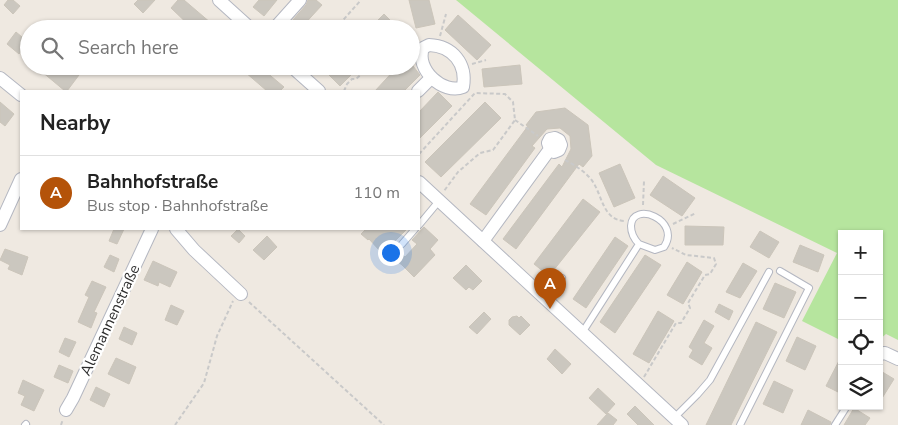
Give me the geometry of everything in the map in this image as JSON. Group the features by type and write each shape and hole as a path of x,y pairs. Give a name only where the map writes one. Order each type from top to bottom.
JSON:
{"street":[{"path":"219,0 241,20"},
{"path":"282,20 300,0"},
{"path":"429,45 437,45 448,49 455,55 462,67 463,87 450,89 431,78 421,60 420,54 423,48 429,45"},
{"path":"301,75 318,90"},
{"path":"0,78 20,94"},
{"path":"419,90 431,78"},
{"path":"483,242 552,147"},
{"path":"0,225 20,181"},
{"path":"420,183 678,421"},
{"name":"Alemannenstraße","path":"66,410 152,230"},
{"path":"177,230 194,250 240,294"},
{"path":"883,353 898,359"}],"lane":[{"path":"420,224 438,201"},
{"path":"641,213 651,214 666,227 668,240 664,247 656,250 639,244 631,230 633,219 641,213"},
{"path":"402,244 414,230"},
{"path":"582,332 639,244"},
{"path":"740,425 809,288 780,271"},
{"path":"678,421 710,380 770,272"},
{"path":"546,299 562,278"},
{"path":"835,425 844,410"}],"path":[{"path":"343,20 361,0"},
{"path":"437,45 446,14"},
{"path":"462,67 486,60"},
{"path":"344,90 352,79 356,79 361,75"},
{"path":"420,153 475,93 505,94 513,102 515,120 493,150 480,153 458,172 438,201"},
{"path":"515,120 545,140 561,158 582,170 590,178 609,216 619,220 633,219 643,205 644,181"},
{"path":"666,227 696,213"},
{"path":"639,385 676,323 681,323 690,308 688,303 705,275 710,274 716,264 714,258 686,255 666,244"},
{"path":"175,425 204,383 217,336 234,301 240,294 384,425"}],"green space":[{"path":"456,0 898,0 898,340 886,334 883,337 883,230 838,230 838,339 802,321 837,253 656,165"}],"building":[{"path":"8,0 13,0 20,6 13,14 4,5"},
{"path":"138,0 155,0 143,13 134,4"},
{"path":"178,0 184,0 207,20 184,20 171,8"},
{"path":"259,0 277,0 264,16 253,7"},
{"path":"308,0 316,0 322,5 308,20 293,20"},
{"path":"409,0 429,0 435,24 420,27 420,20 414,20"},
{"path":"384,14 390,20 378,20"},
{"path":"458,15 491,45 477,60 445,30"},
{"path":"16,32 20,35 20,53 19,54 7,44"},
{"path":"520,65 522,84 484,87 482,69"},
{"path":"46,75 79,75 68,90 64,90"},
{"path":"248,75 270,75 284,87 281,90 266,90"},
{"path":"329,75 351,75 340,86"},
{"path":"390,75 420,75 405,90 376,90"},
{"path":"438,92 452,106 420,138 420,111"},
{"path":"0,102 14,114 5,126 0,122"},
{"path":"485,102 501,118 441,177 425,162"},
{"path":"565,108 588,125 592,156 583,167 579,164 516,249 503,239 559,164 562,167 571,149 570,136 560,128 547,129 532,146 535,148 486,215 470,204 528,126 526,125 536,112"},
{"path":"620,164 635,198 614,207 599,173"},
{"path":"663,176 695,198 682,216 650,195"},
{"path":"583,199 600,212 549,276 534,264"},
{"path":"685,226 724,227 723,245 685,245"},
{"path":"424,227 438,240 430,249 435,255 414,277 402,265 382,250 380,251 369,239 361,234 365,230 406,230 392,244 405,257 417,244 412,240"},
{"path":"114,230 124,230 117,244 109,241"},
{"path":"239,230 245,236 239,243 231,236"},
{"path":"760,231 779,242 769,258 750,247"},
{"path":"267,236 277,247 264,260 253,250"},
{"path":"615,237 628,246 586,308 573,299"},
{"path":"800,245 824,255 818,272 793,262"},
{"path":"5,249 28,257 22,275 8,269 10,265 0,260"},
{"path":"110,255 119,259 114,272 104,267"},
{"path":"645,255 661,265 615,333 600,322"},
{"path":"153,261 177,272 170,287 159,282 158,286 144,280"},
{"path":"687,262 702,272 683,304 667,295"},
{"path":"743,263 757,271 740,298 726,292"},
{"path":"466,265 482,281 473,290 469,287 466,290 453,278"},
{"path":"92,281 106,287 94,312 97,313 91,328 78,322 89,297 85,295"},
{"path":"775,283 796,292 784,318 763,309"},
{"path":"719,304 733,311 729,320 715,312"},
{"path":"171,305 184,311 177,325 165,320"},
{"path":"658,311 674,321 649,363 633,354"},
{"path":"484,312 491,319 477,334 469,327"},
{"path":"517,316 519,318 521,316 530,325 520,335 509,325 509,320"},
{"path":"704,320 714,326 704,343 712,348 702,365 689,357 693,350 689,347"},
{"path":"756,322 777,332 731,425 706,425"},
{"path":"124,327 137,333 132,345 119,339"},
{"path":"797,337 816,346 805,370 786,361"},
{"path":"65,338 76,342 69,357 59,352"},
{"path":"555,349 571,364 562,374 547,359"},
{"path":"116,358 136,367 129,384 108,374"},
{"path":"838,363 838,392 826,386"},
{"path":"59,365 73,371 68,383 54,377"},
{"path":"883,372 894,379 883,397"},
{"path":"23,380 44,390 34,411 21,405 25,396 18,393"},
{"path":"774,381 793,390 783,413 763,404"},
{"path":"96,387 110,394 104,407 90,400"},
{"path":"598,388 615,404 606,414 589,398"},
{"path":"635,406 654,425 638,425 627,414"},
{"path":"808,410 831,422 830,425 801,425"},
{"path":"853,410 857,410 870,418 865,425 844,425"},
{"path":"608,413 617,420 613,425 597,425"}],"place":[{"name":"Bahnhofstraße","path":"550,309"}]}
